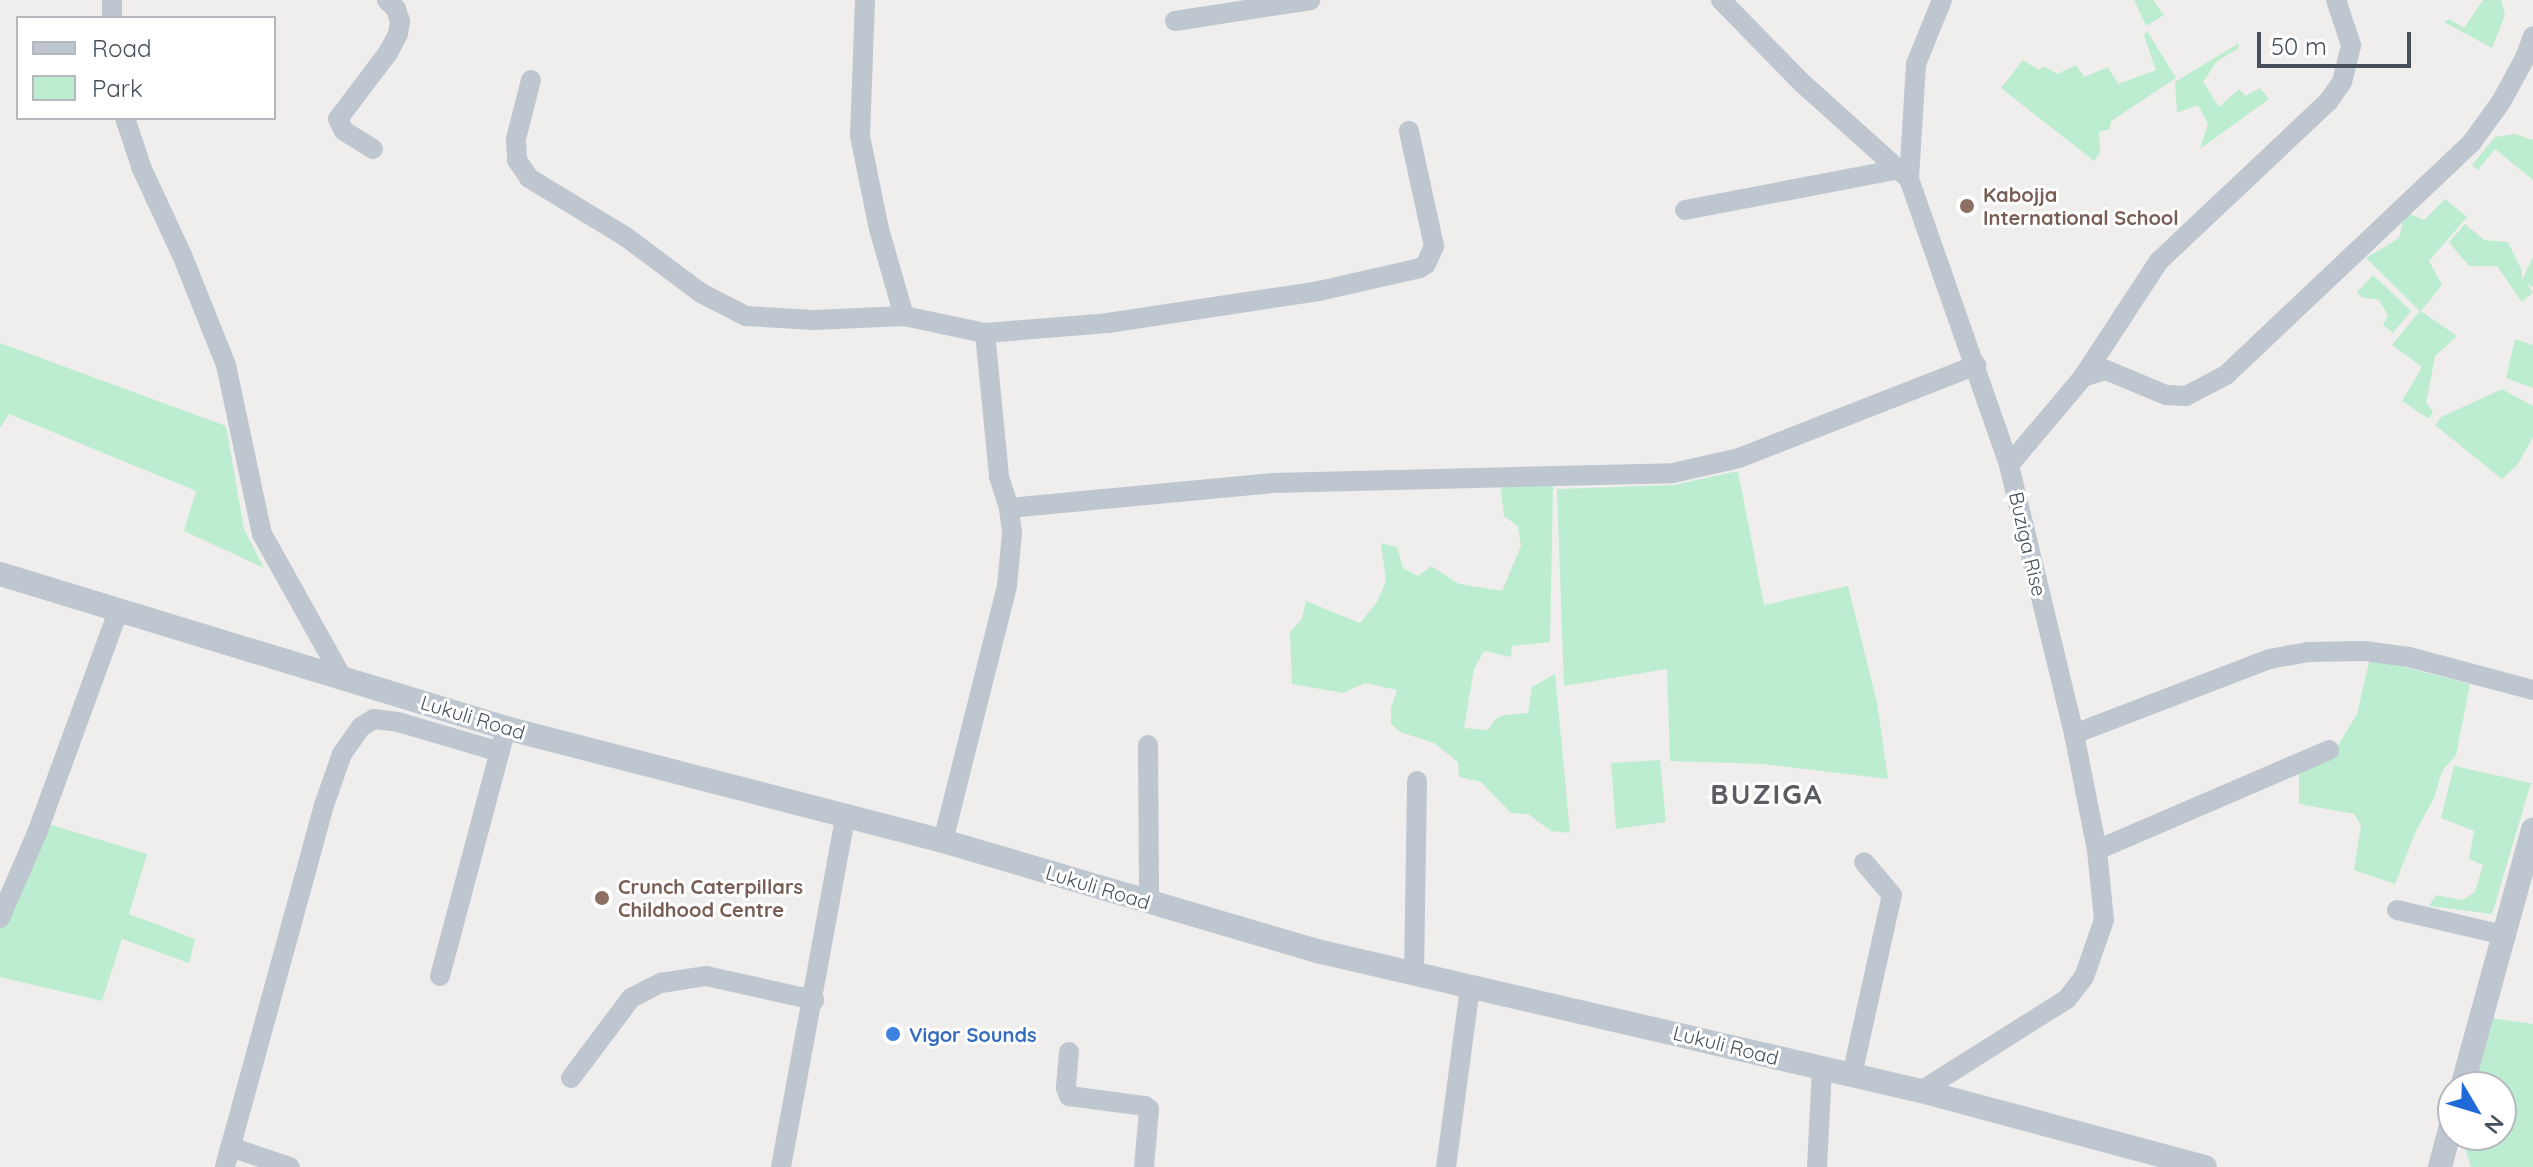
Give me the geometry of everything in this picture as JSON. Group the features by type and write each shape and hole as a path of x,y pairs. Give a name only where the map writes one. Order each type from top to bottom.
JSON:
{"street":[{"path":"373,149 344,131 338,119 388,53 398,34 400,21 396,9 387,0"},
{"path":"865,0 860,136 879,229 904,316"},
{"path":"1175,21 1310,0"},
{"name":"Buziga Rise","path":"1721,0 1902,174 1976,365 2009,465 2074,734 2097,850 2104,920 2084,977 2067,999 1921,1091"},
{"path":"1685,210 1902,174 1916,64 1942,0"},
{"path":"2009,465 2083,377 2159,261 2328,102 2342,82 2351,45 2336,0"},
{"path":"2083,377 2106,370 2166,395 2186,396 2226,375 2472,142 2501,102 2533,36"},
{"path":"531,80 516,139 517,160 529,178 626,237 701,293 746,316 814,320 904,316 985,333 1108,323 1319,291 1420,268 1430,258 1434,246 1409,131"},
{"path":"126,120 142,169 182,255 226,365 262,534 342,677"},
{"path":"943,841 1007,586 1012,533 1009,508 999,477 985,333"},
{"path":"1009,508 1273,483 1673,473 1739,458 1976,365"},
{"name":"Lukuli Road","path":"0,574 269,658 342,677 503,740 846,814 1149,902 1414,974 1921,1091 2139,1159 2205,1167"},
{"path":"0,918 37,833 119,609"},
{"path":"2074,734 2269,659 2307,652 2365,651 2409,657 2533,690"},
{"path":"290,1167 228,1157 324,805 342,754 361,727 374,719 503,740 440,976"},
{"path":"1148,745 1149,902"},
{"path":"2097,850 2329,750"},
{"path":"1414,974 1417,781"},
{"path":"781,1167 846,814"},
{"path":"2466,1071 2504,935 2526,882 2533,830"},
{"path":"1852,1075 1892,895 1864,862"},
{"path":"2397,910 2504,935"},
{"path":"571,1078 631,998 661,983 706,976 814,1000"},
{"path":"1446,1167 1470,988"},
{"path":"1069,1052 1066,1088 1069,1096 1149,1109 1144,1167"},
{"path":"1817,1167 1822,1069"}],"green space":[{"path":"2134,0 2153,0 2164,15 2146,26"},
{"path":"2483,0 2501,0 2505,15 2492,48 2444,22 2449,19 2464,28"},
{"path":"2147,31 2176,78 2111,121 2110,129 2099,132 2100,152 2094,161 2001,88 2023,60 2039,70 2044,66 2057,74 2076,65 2084,77 2108,67 2118,84 2156,70 2144,36"},
{"path":"2239,43 2238,49 2217,61 2203,82 2219,107 2239,89 2245,96 2260,88 2269,99 2200,149 2208,124 2198,105 2177,113 2175,82"},
{"path":"2515,134 2533,140 2533,180 2495,149 2478,170 2472,165 2495,137"},
{"path":"2445,199 2467,217 2429,261 2442,285 2421,311 2457,336 2435,356 2426,403 2433,412 2429,419 2402,401 2422,367 2392,345 2420,311 2366,258 2399,238 2405,212 2424,220"},
{"path":"2465,224 2484,240 2508,242 2522,271 2522,280 2533,257 2533,287 2526,283 2533,292 2522,302 2497,266 2469,266 2449,242"},
{"path":"2373,275 2411,311 2393,333 2383,325 2388,315 2379,300 2361,297 2357,292"},
{"path":"2515,339 2533,345 2533,388 2506,378"},
{"path":"0,343 226,426 244,529 264,568 184,531 196,491 9,414 0,428"},
{"path":"2502,389 2533,406 2533,437 2518,464 2502,479 2435,425 2441,417"},
{"path":"1738,471 1764,605 1848,586 1877,703 1888,779 1764,764 1670,761 1667,669 1564,686 1557,489 1674,485"},
{"path":"1500,484 1553,485 1550,642 1512,646 1511,657 1484,651 1474,669 1464,728 1488,730 1495,719 1504,715 1528,713 1532,687 1555,674 1570,833 1551,831 1528,814 1511,813 1481,782 1459,777 1458,762 1434,743 1400,732 1391,724 1391,708 1397,690 1365,683 1343,693 1292,684 1290,632 1302,619 1306,601 1360,623 1377,602 1386,581 1381,543 1397,547 1403,568 1418,576 1431,566 1459,584 1502,591 1521,546 1518,526 1504,516"},
{"path":"2370,658 2470,684 2456,755 2442,771 2434,798 2416,831 2395,884 2354,870 2361,825 2354,814 2299,804 2299,770 2330,759 2357,714"},
{"path":"1660,760 1666,822 1616,829 1611,763"},
{"path":"2454,766 2531,783 2492,914 2429,906 2436,895 2462,900 2475,892 2483,865 2469,859 2474,831 2441,818"},
{"path":"45,823 147,854 129,914 195,939 189,963 122,939 102,1001 0,977 0,923"},
{"path":"2491,1018 2533,1024 2533,1167 2471,1167 2466,1151 2517,1151 2517,1071 2479,1071"}],"place":[{"name":"Kabojja International School","path":"1967,206"},
{"name":"Crunch Caterpillars Childhood Centre","path":"602,898"},
{"name":"Vigor Sounds","path":"893,1034"}],"district":[{"name":"BUZIGA","path":"1767,794"}]}
